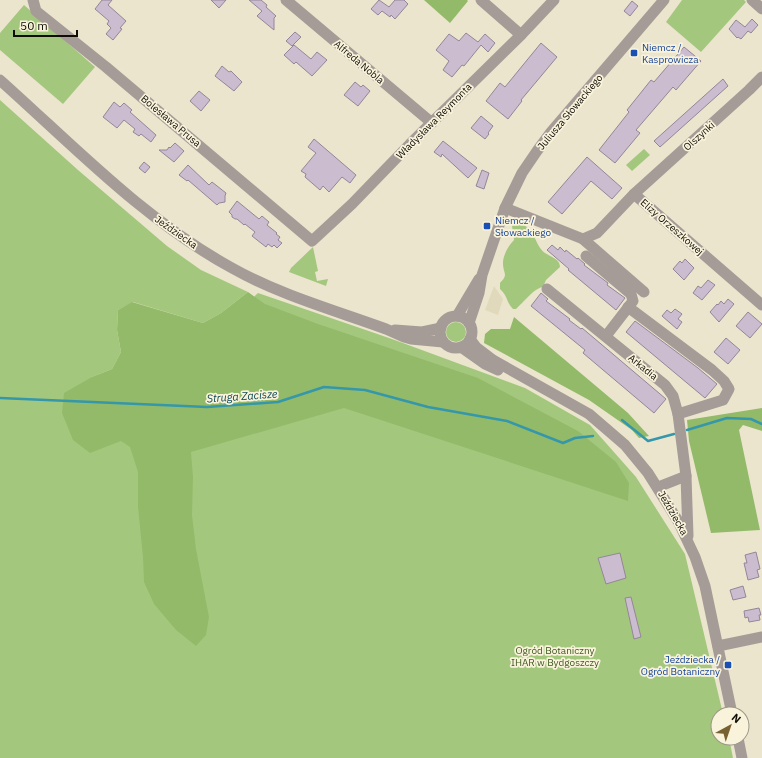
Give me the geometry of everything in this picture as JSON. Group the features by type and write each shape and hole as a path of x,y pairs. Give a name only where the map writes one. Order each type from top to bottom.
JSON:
{"street":[{"name":"Bolesława Prusa","path":"32,0 36,11 112,72 312,241"},
{"name":"Alfreda Nobla","path":"286,0 432,123"},
{"path":"481,0 521,35"},
{"name":"Władysława Reymonta","path":"312,241 352,204 554,0"},
{"path":"752,0 762,9"},
{"name":"Juliusza Słowackiego","path":"469,323 479,293 482,275 505,208 522,173 542,144 662,2"},
{"name":"Olszynki","path":"634,194 762,77"},
{"name":"Jeździecka","path":"0,80 159,221 185,240 233,269 266,286 386,329 411,340 443,342"},
{"name":"Elizy Orzeszkowej","path":"583,239 597,234 634,194 762,305"},
{"path":"505,208 583,239 644,292"},
{"path":"586,256 631,294 632,301 606,336"},
{"name":"Juliusza Słowackiego","path":"457,316 482,275"},
{"name":"Arkadia","path":"547,289 665,385 674,396 678,414 686,476 688,540"},
{"path":"628,307 712,370 724,380 729,389 723,400 678,414"},
{"path":"457,316 465,319 469,323 472,333 466,345 452,348 443,342 440,328 447,319 457,316"},
{"name":"Jeździecka","path":"386,329 422,332 440,328"},
{"name":"Jeździecka","path":"470,339 483,353 518,375 589,414 625,445 658,487 688,540 705,586 730,706"},
{"name":"Jeździecka","path":"461,347 485,364 518,375"},
{"path":"658,487 686,476"},
{"path":"718,646 762,637"},
{"path":"740,746 742,758"}],"shaded area":[{"path":"494,286 503,299 498,315 485,310"}],"green space":[{"path":"424,0 467,0 468,1 450,23"},
{"path":"682,0 744,0 746,2 701,52 666,22"},
{"path":"24,5 95,67 63,104 0,50 0,33"},
{"name":"Ogród Botaniczny IHAR w Bydgoszczy","path":"0,100 78,170 167,246 201,270 248,292 221,313 203,323 133,302 118,310 117,330 121,352 112,369 92,377 210,339 258,293 392,339 525,388 590,425 636,477 685,554 721,706 710,706 710,746 731,746 733,758 0,758"},
{"path":"644,149 650,155 632,171 626,165"},
{"path":"514,223 521,224 526,227 533,235 541,249 545,253 555,258 560,264 560,267 546,280 543,287 532,293 516,309 513,309 500,289 500,283 505,276 503,267 504,257 508,247 514,240 512,225"},
{"path":"313,247 318,271 315,272 317,281 328,279 326,286 289,272 291,268"},
{"path":"248,292 265,304 318,324 478,378 578,431 616,462 629,483 628,501 344,408 191,452 193,477 192,515 196,549 209,617 206,635 196,646 176,630 154,604 144,582 138,507 138,472 130,447 121,441 90,453 73,440 62,413 64,393 92,377 112,369 121,352 117,330 118,310 132,302 203,323 221,313"},
{"path":"514,317 628,413 649,436 639,438 632,430 589,400 484,343 485,334 491,329 510,329"},
{"path":"452,322 460,322 466,328 466,336 460,342 452,342 446,336 446,328"},
{"path":"762,408 762,431 743,425 739,430 760,530 711,533 689,441 687,420"}],"building":[{"path":"102,0 112,0 108,5 126,21 120,28 122,29 113,40 106,34 111,28 107,24 109,21 95,9"},
{"path":"211,0 226,0 219,8"},
{"path":"249,0 261,0 267,5 266,7 276,16 274,18 274,30 257,16 262,11"},
{"path":"379,0 389,7 395,0 404,0 408,4 395,19 391,15 390,17 382,11 378,15 371,9"},
{"path":"632,1 638,6 630,16 624,11"},
{"path":"752,19 758,25 751,33 748,31 741,39 738,37 737,38 729,29 736,20 745,27"},
{"path":"295,32 301,37 292,46 286,41"},
{"path":"466,33 478,42 485,34 495,43 488,52 481,45 464,66 462,65 452,77 443,70 449,61 436,50 449,34 459,41"},
{"path":"541,43 557,57 521,100 522,101 508,119 486,101 500,83 505,87"},
{"path":"294,45 311,59 317,52 327,60 312,76 296,62 294,64 284,55"},
{"path":"684,47 701,61 676,90 673,87 636,130 640,133 615,163 599,150 629,112 627,110 651,80 654,82"},
{"path":"222,66 229,72 231,71 242,82 234,91 215,76"},
{"path":"723,79 728,86 660,147 654,141"},
{"path":"355,82 361,87 363,85 370,91 358,106 344,95"},
{"path":"199,91 210,100 201,111 190,101"},
{"path":"114,102 120,107 124,103 132,110 130,112 156,135 151,142 141,134 139,136 133,132 135,129 124,120 117,128 103,117"},
{"path":"481,116 493,126 485,139 471,128"},
{"path":"314,139 356,175 350,183 342,177 329,192 323,186 320,190 305,177 306,174 301,171 316,153 308,147"},
{"path":"443,141 477,168 468,178 442,154 441,157 434,152"},
{"path":"175,143 184,151 174,162 159,150 167,150"},
{"path":"587,157 622,188 612,199 591,181 562,214 548,202"},
{"path":"144,162 150,167 145,173 139,168"},
{"path":"188,165 209,185 212,182 226,193 225,202 217,205 188,180 187,181 179,175"},
{"path":"482,170 489,173 484,189 476,186"},
{"path":"237,201 259,219 262,216 269,222 267,225 277,233 276,234 280,237 278,240 282,243 277,248 274,245 272,247 268,244 266,247 252,236 255,232 245,224 244,225 232,217 229,212"},
{"path":"552,245 558,250 560,247 565,252 566,250 577,259 578,258 585,264 584,265 608,283 607,285 625,298 616,310 568,270 569,269 547,250"},
{"path":"685,259 694,268 684,280 673,269 680,261 682,263"},
{"path":"708,280 715,285 702,300 693,293 698,286 701,288"},
{"path":"541,293 548,299 546,301 581,329 582,328 666,399 654,413 583,353 585,350 531,306"},
{"path":"728,299 734,304 719,322 710,312 721,301 724,304"},
{"path":"675,309 682,314 678,319 682,322 677,329 662,316 667,310 671,313"},
{"path":"748,312 762,324 750,338 736,326"},
{"path":"635,321 717,384 705,398 626,332"},
{"path":"726,338 740,350 728,364 714,352"},
{"path":"756,552 760,569 757,570 759,577 748,580 744,563 747,563 745,555"},
{"path":"620,553 626,578 606,584 598,558"},
{"path":"743,586 746,597 733,600 730,590"},
{"path":"631,597 641,637 634,639 625,598"},
{"path":"759,608 761,615 759,615 760,620 749,622 748,617 745,618 744,611"}],"waterway":[{"name":"Struga Zacisze","path":"0,398 207,407 278,402 324,387 365,390 428,407 507,421 563,443 575,438 593,436"},
{"name":"Struga Zacisze","path":"687,430 727,418 751,419 762,424"},
{"name":"Struga Zacisze","path":"622,420 648,441 674,434"}],"place":[{"name":"Niemcz / Kasprowicza","path":"634,53"},
{"name":"Niemcz / Słowackiego","path":"487,226"},
{"name":"Jeździecka / Ogród Botaniczny","path":"728,665"}]}
